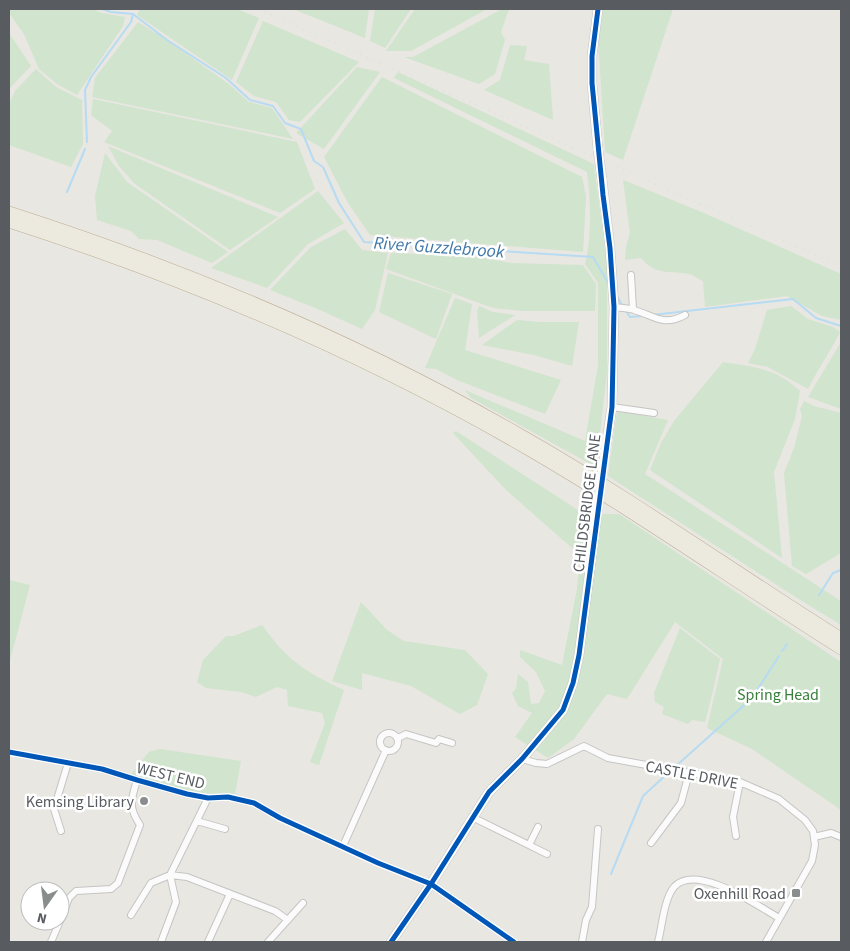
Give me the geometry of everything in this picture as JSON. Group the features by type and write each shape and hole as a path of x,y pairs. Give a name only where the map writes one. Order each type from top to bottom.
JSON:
{"highway":[{"path":"9,212 101,243 218,287 316,330 420,380 497,421 596,479 841,638"},
{"path":"9,222 116,258 224,301 323,344 432,397 527,449 589,486 841,649"}],"street":[{"name":"CHILDSBRIDGE LANE","path":"391,942 431,884 489,792 522,759 563,710 573,683 582,637 612,406 614,307 610,248 592,84 592,56 598,9"},
{"path":"631,275 633,309"},
{"path":"614,307 633,309 663,321 674,321 684,315"},
{"path":"612,406 654,413"},
{"path":"390,733 398,738 396,749 386,750 381,745 382,736 390,733"},
{"path":"398,738 406,734 436,743 439,739 452,743"},
{"name":"CASTLE DRIVE","path":"522,759 547,764 584,746 608,758 740,782 782,801 810,825 814,837"},
{"path":"343,846 386,750"},
{"name":"WEST END","path":"9,752 102,769 136,780 208,798 228,797 254,803 280,818 431,884 514,942"},
{"path":"61,831 54,809 68,763"},
{"path":"651,843 681,803 690,773"},
{"path":"70,897 76,891 110,888 118,883 140,825 133,814 131,802 136,780"},
{"path":"736,836 733,817 740,782"},
{"path":"161,942 176,902 170,875 208,798"},
{"path":"472,817 547,854"},
{"path":"197,821 225,829"},
{"path":"528,845 538,827"},
{"path":"582,942 586,920 592,907 598,829"},
{"path":"766,942 812,861 815,852 814,837 831,833 841,837"},
{"path":"131,915 151,883 170,875 187,877 274,912 288,920"},
{"path":"658,942 669,897 674,887 688,879 698,879 721,886 779,918"},
{"path":"208,942 230,894"},
{"path":"268,942 303,903"}],"green space":[{"path":"9,9 92,9 102,13 125,17 123,26 77,95 57,84 39,69 24,34 9,13"},
{"path":"140,9 237,9 259,18 232,80 137,15"},
{"path":"293,9 369,9 365,38"},
{"path":"375,9 411,9 385,48 370,41"},
{"path":"415,9 487,9 411,51 386,51"},
{"path":"502,9 509,9 501,32 505,40 495,74 479,84 404,57 413,57"},
{"path":"603,9 673,9 623,160 605,152 598,37"},
{"path":"263,21 359,62 300,122 289,120 276,102 254,96 236,82"},
{"path":"138,22 167,40 230,85 249,102 272,108 293,139 92,97 95,78"},
{"path":"9,33 31,66 9,89"},
{"path":"510,45 527,46 524,60 549,64 553,120 484,90 500,80"},
{"path":"357,67 380,72 324,149 296,133"},
{"path":"36,69 56,87 82,100 83,144 71,167 9,145 9,104 15,91"},
{"path":"398,72 594,164 607,266 607,372 596,467 471,398 465,390 585,441 598,365 598,283 585,264 589,242 590,218 587,172 394,78"},
{"path":"382,77 582,177 586,197 583,252 370,235 348,203 324,157"},
{"path":"93,99 297,142 315,189 280,213 104,142 112,131 91,115"},
{"path":"108,146 278,217 230,250 135,184 119,166"},
{"path":"105,153 127,182 228,252 212,263 157,240 139,239 131,231 97,220 95,196"},
{"path":"623,180 704,213 841,274 841,320 822,316 787,296 705,307 703,281 693,275 657,270 641,258 625,260 630,233"},
{"path":"318,191 344,223 308,244 267,288 211,268"},
{"path":"345,229 362,250 388,253 375,310 362,329 270,290 311,247"},
{"path":"391,253 473,256 511,263 583,265 596,284 595,311 523,311 493,308 386,269"},
{"path":"388,273 452,294 436,339 379,312"},
{"path":"455,298 472,304 465,350 561,380 545,414 457,380 436,369 425,368"},
{"path":"479,306 493,312 515,315 479,338 477,311"},
{"path":"791,306 808,319 833,327 840,332 808,389 768,367 748,363 755,349 767,310"},
{"path":"517,320 579,322 572,366 534,355 482,345"},
{"path":"841,342 841,409 808,397"},
{"path":"723,362 755,367 773,373 791,383 800,391 795,419 774,472 782,558 650,470 661,443 674,421"},
{"path":"804,401 814,406 841,413 841,553 806,574 792,566 784,473 794,448 802,416 800,409"},
{"path":"617,411 668,420 645,474 841,601 841,625 608,476"},
{"name":"Spring Head","path":"456,431 584,514 619,514 841,662 841,810 752,749 707,728 723,659 675,622 627,699 607,694 574,739 548,758 515,737 532,713 518,706 512,693 516,689 518,674 528,682 531,704 539,703 545,691 536,672 520,657 520,650 562,665 577,589 580,555 506,490 453,433"},
{"path":"9,580 30,585 9,664"},
{"path":"361,602 387,630 404,641 465,650 488,674 477,705 460,714 411,686 362,673 362,690 332,681"},
{"path":"262,625 280,647 298,664 344,690 319,765 310,762 325,723 322,713 288,706 287,690 277,687 256,697 241,692 206,688 197,682 203,660 226,636 234,636"},
{"path":"680,628 720,659 705,722 692,720 688,724 662,714 664,707 655,702 654,693"},
{"path":"160,749 241,761 235,794 197,793 131,774 149,752"}],"waterway":[{"name":"River Guzzlebrook","path":"102,9 111,12 133,14 167,40 226,78 250,100 273,106 285,123 301,129 314,161 323,167 339,203 364,242 593,257 609,284"},
{"path":"87,142 85,90 91,77 131,22 133,14"},
{"path":"67,192 85,149"},
{"name":"River Guzzlebrook","path":"617,296 622,305"},
{"name":"River Guzzlebrook","path":"652,315 793,299 816,318 841,326"},
{"name":"River Guzzlebrook","path":"626,311 630,317 643,316"},
{"path":"819,595 833,573 841,570"},
{"path":"782,651 787,644"},
{"path":"676,766 752,698 779,656"},
{"path":"611,874 643,796 668,773"}],"railway":[{"path":"258,9 841,266"}],"cycle path":[{"path":"391,942 431,884 489,792 522,759 563,710 573,683 579,655 612,407 614,307 610,248 592,83 592,56 598,9"},
{"path":"9,752 102,769 187,794 208,798 228,797 254,803 280,818 378,863 431,884 514,942"}],"place":[{"name":"Kemsing Library","path":"144,801"},
{"name":"Oxenhill Road","path":"796,893"}]}
